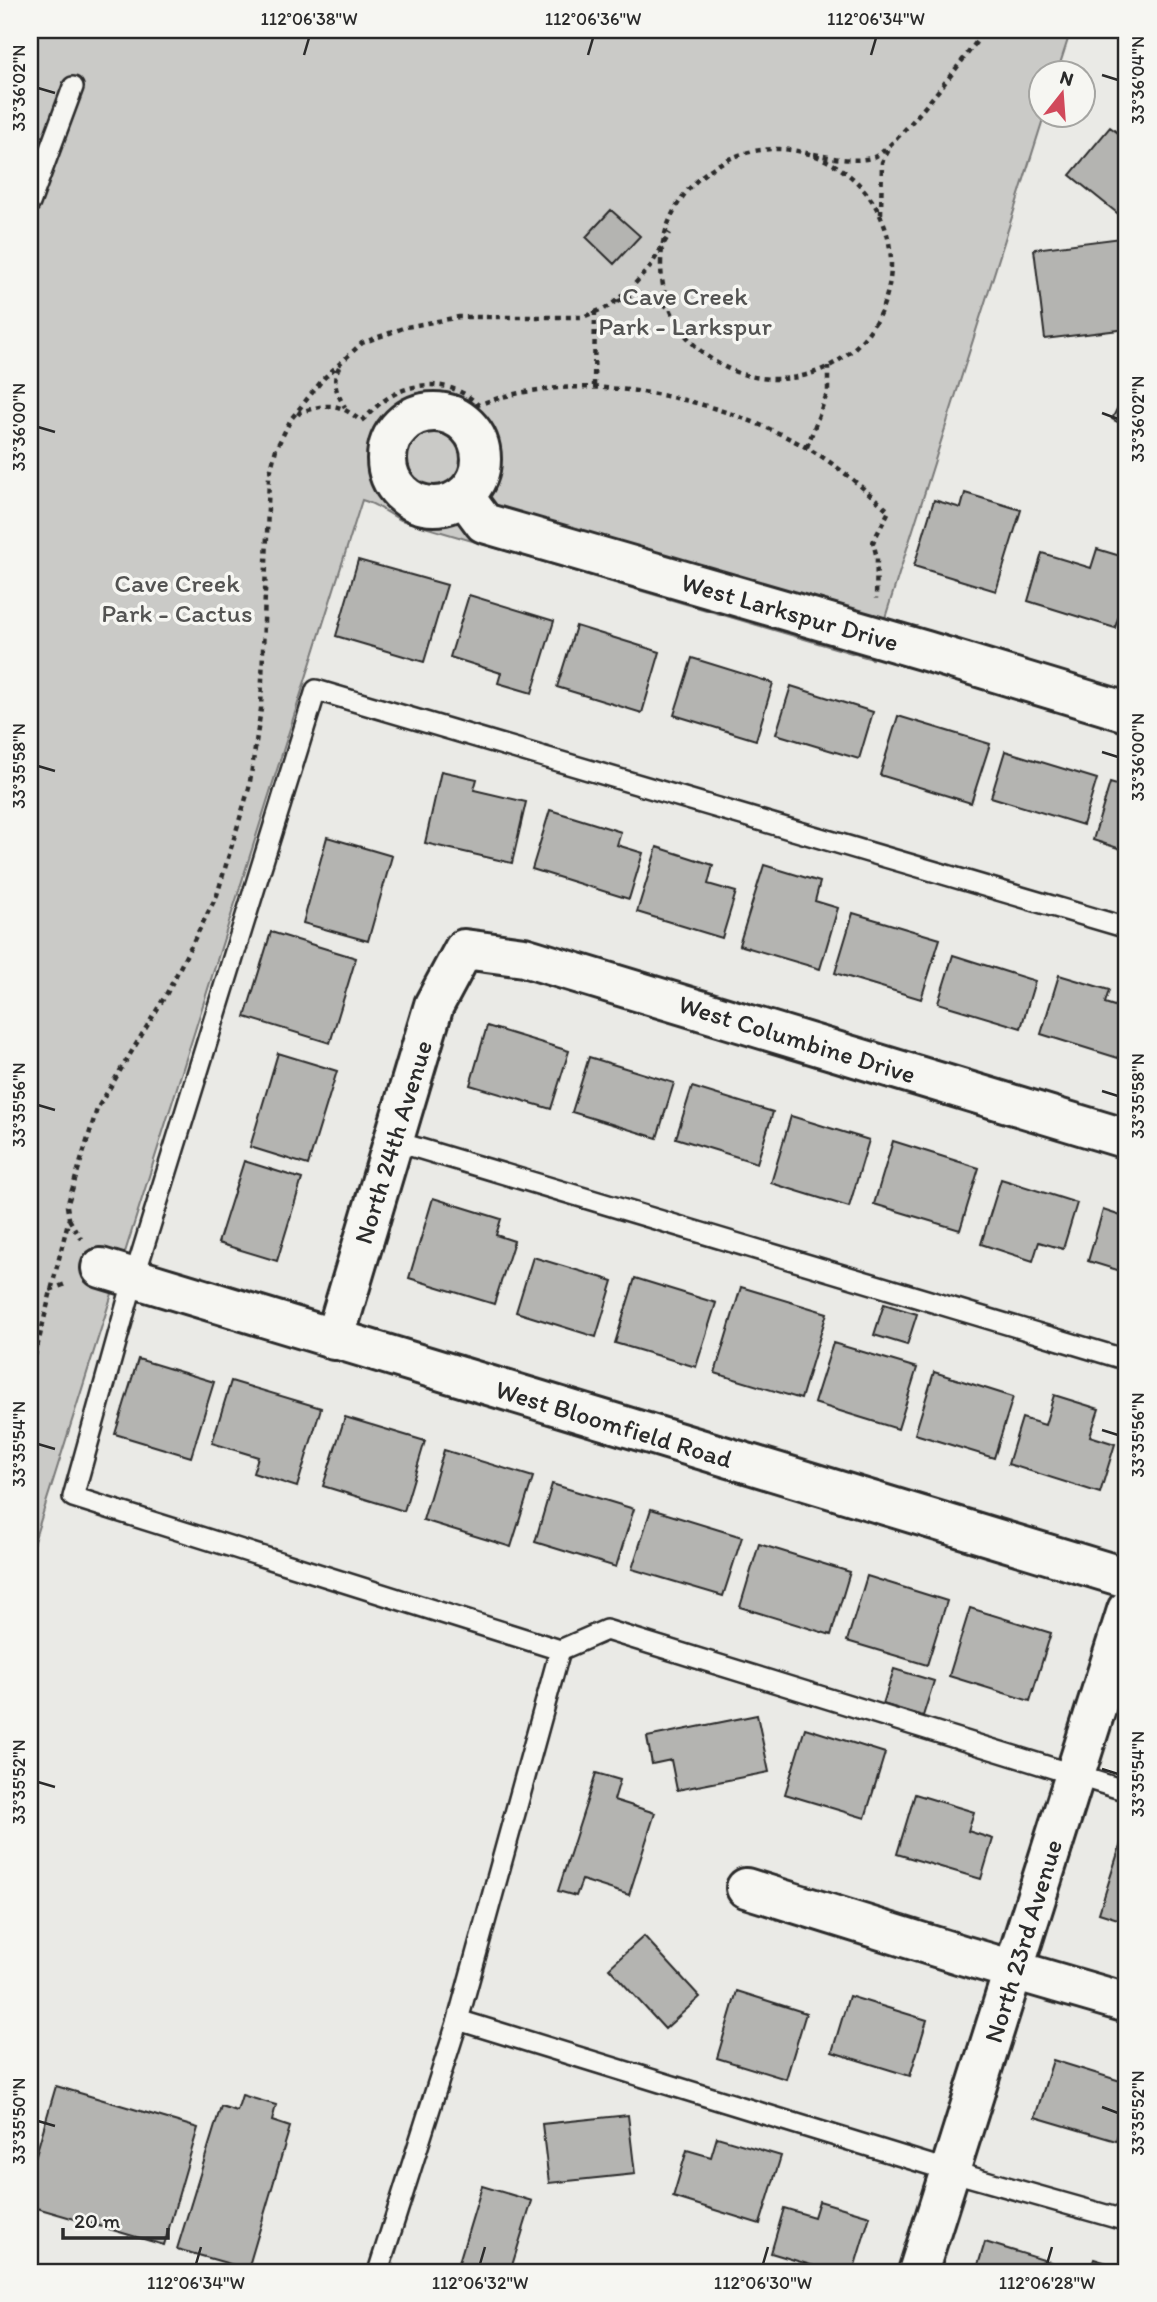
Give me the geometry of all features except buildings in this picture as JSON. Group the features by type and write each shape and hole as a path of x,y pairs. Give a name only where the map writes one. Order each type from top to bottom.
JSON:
{"street":[{"name":"West Larkspur Drive","path":"464,496 484,523 1127,712"},
{"name":"West Columbine Drive","path":"464,949 524,957 1127,1139"},
{"name":"North 24th Avenue","path":"334,1339 434,1005 464,949"},
{"name":"West Bloomfield Road","path":"117,1273 1127,1578"},
{"name":"North 23rd Avenue","path":"918,2272 1127,1610"},
{"path":"746,1888 1127,2003"}],"lane":[{"path":"30,203 73,87"},
{"path":"1127,928 316,690 117,1273 72,1497 561,1650 606,1630 1127,1791"},
{"path":"394,1141 1127,1360"},
{"path":"378,2272 458,2020 561,1650"},
{"path":"458,2020 950,2171 1127,2221"}],"path":[{"path":"881,214 882,162 892,144 985,30"},
{"path":"804,152 841,169 857,181 881,214 889,238 891,279 882,310 860,344 818,372 779,380 753,378 716,363 684,335 665,300 660,271 682,195 704,173 740,154 780,149 804,152 832,158 858,159 875,156 892,144"},
{"path":"610,306 650,267 670,233"},
{"path":"30,1376 69,1218 67,1206 97,1109 167,993 217,895 249,788 261,709 269,477 276,449 291,419 324,378 362,343 406,327 459,317 583,317 634,294 651,295 671,310"},
{"path":"594,386 595,311"},
{"path":"342,361 335,375 336,392 345,408 361,421 381,402 401,390 415,386 433,384 467,394 478,405 508,395 594,386 715,408 807,447 839,468 889,511 873,542 877,558 876,599 868,635"},
{"path":"807,447 828,391 828,366"},
{"path":"287,427 300,412 331,404 345,408"}],"green space":[{"name":"Cave Creek Park - Larkspur","path":"30,30 1071,30 1061,60 1028,60 1028,130 1040,130 872,659 401,520 362,500 30,1554"}],"park label":[{"name":"Cave Creek Park - Cactus","path":"177,598"}]}
